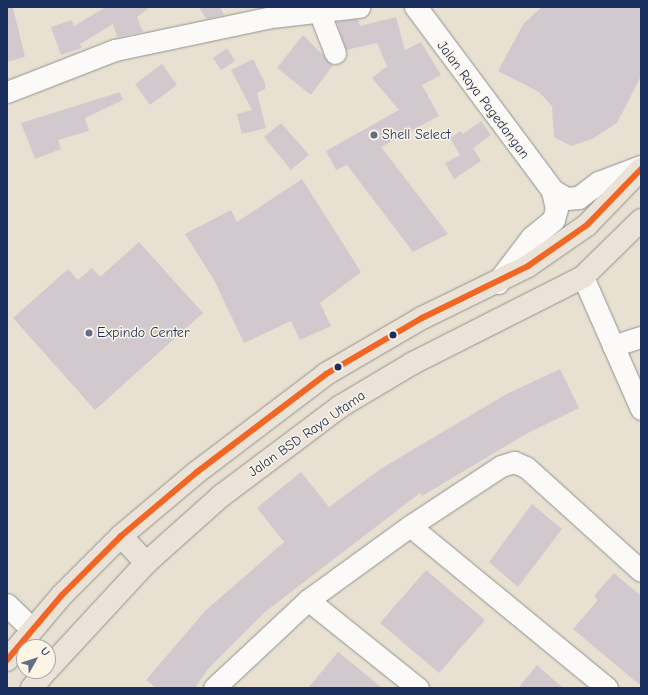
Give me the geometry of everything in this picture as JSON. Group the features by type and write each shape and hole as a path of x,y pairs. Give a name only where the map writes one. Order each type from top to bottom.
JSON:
{"main road":[{"path":"7,660 31,628 121,536 197,472 326,374 422,318 498,282 587,225 641,168"},
{"name":"Jalan BSD Raya Utama","path":"56,660 146,563 221,496 341,406 414,364 583,277 641,220"},
{"path":"121,536 146,563"},
{"name":"Jalan BSD Raya Utama","path":"32,688 40,679"}],"street":[{"path":"7,92 115,50 272,17 359,7"},
{"name":"Jalan Raya Pagedangan","path":"416,7 553,192"},
{"path":"319,12 335,53"},
{"path":"553,192 567,199 578,198 599,183 641,168"},
{"path":"498,282 532,238 554,220 557,209 553,192"},
{"path":"583,277 641,409"},
{"path":"613,346 641,337"},
{"path":"224,685 308,600 410,526 501,466 514,462 526,467 641,571"},
{"path":"410,526 607,688"},
{"path":"308,600 418,688"},
{"path":"7,605 31,628"}],"building":[{"path":"106,7 150,7 137,17 143,32 117,37 113,24 80,44 82,48 61,55 51,27 72,20 74,26"},
{"path":"199,7 220,7 224,15 206,19"},
{"path":"542,7 641,7 641,76 617,123 592,139 571,146 554,137 552,106 539,92 498,71 524,23"},
{"path":"7,8 13,8 25,57 7,62"},
{"path":"396,17 405,50 421,42 441,75 422,85 439,116 381,147 448,234 413,252 347,165 336,170 326,151 399,110 372,78 387,66 377,43 346,50 337,22 358,19 360,26"},
{"path":"303,35 333,65 311,95 277,68"},
{"path":"227,48 235,61 221,70 213,58"},
{"path":"253,59 265,83 265,89 257,93 266,128 242,134 237,114 252,110 231,70"},
{"path":"162,64 177,85 150,105 135,84"},
{"path":"120,92 123,100 85,118 89,131 58,140 61,149 35,159 21,123"},
{"path":"481,121 491,135 473,148 481,161 454,179 445,163 460,155 450,138 461,131 463,134"},
{"path":"281,123 309,155 291,170 264,137"},
{"path":"302,179 361,272 320,303 331,326 300,340 291,321 244,343 214,280 185,234 231,210 237,222"},
{"name":"Expindo Center","path":"139,242 203,313 95,410 13,318 68,269 78,280 92,268 100,277"},
{"path":"560,369 579,408 526,434 422,496 420,493 265,612 208,669 195,688 156,688 146,680 205,611 284,542 257,508 301,472 329,507 382,468 505,395"},
{"path":"532,504 562,529 518,587 489,562"},
{"path":"426,570 485,620 439,673 380,623"},
{"path":"614,573 641,596 641,686 573,629 598,600 594,596"},
{"path":"338,652 353,664 382,688 308,688"},
{"path":"537,665 563,688 518,688"}],"transit line":[{"path":"7,660 62,595 121,536 197,472 326,374 422,318 528,266 587,225 641,169"}],"place":[{"name":"Shell Select","path":"374,135"},
{"name":"Expindo Center","path":"89,333"}]}
